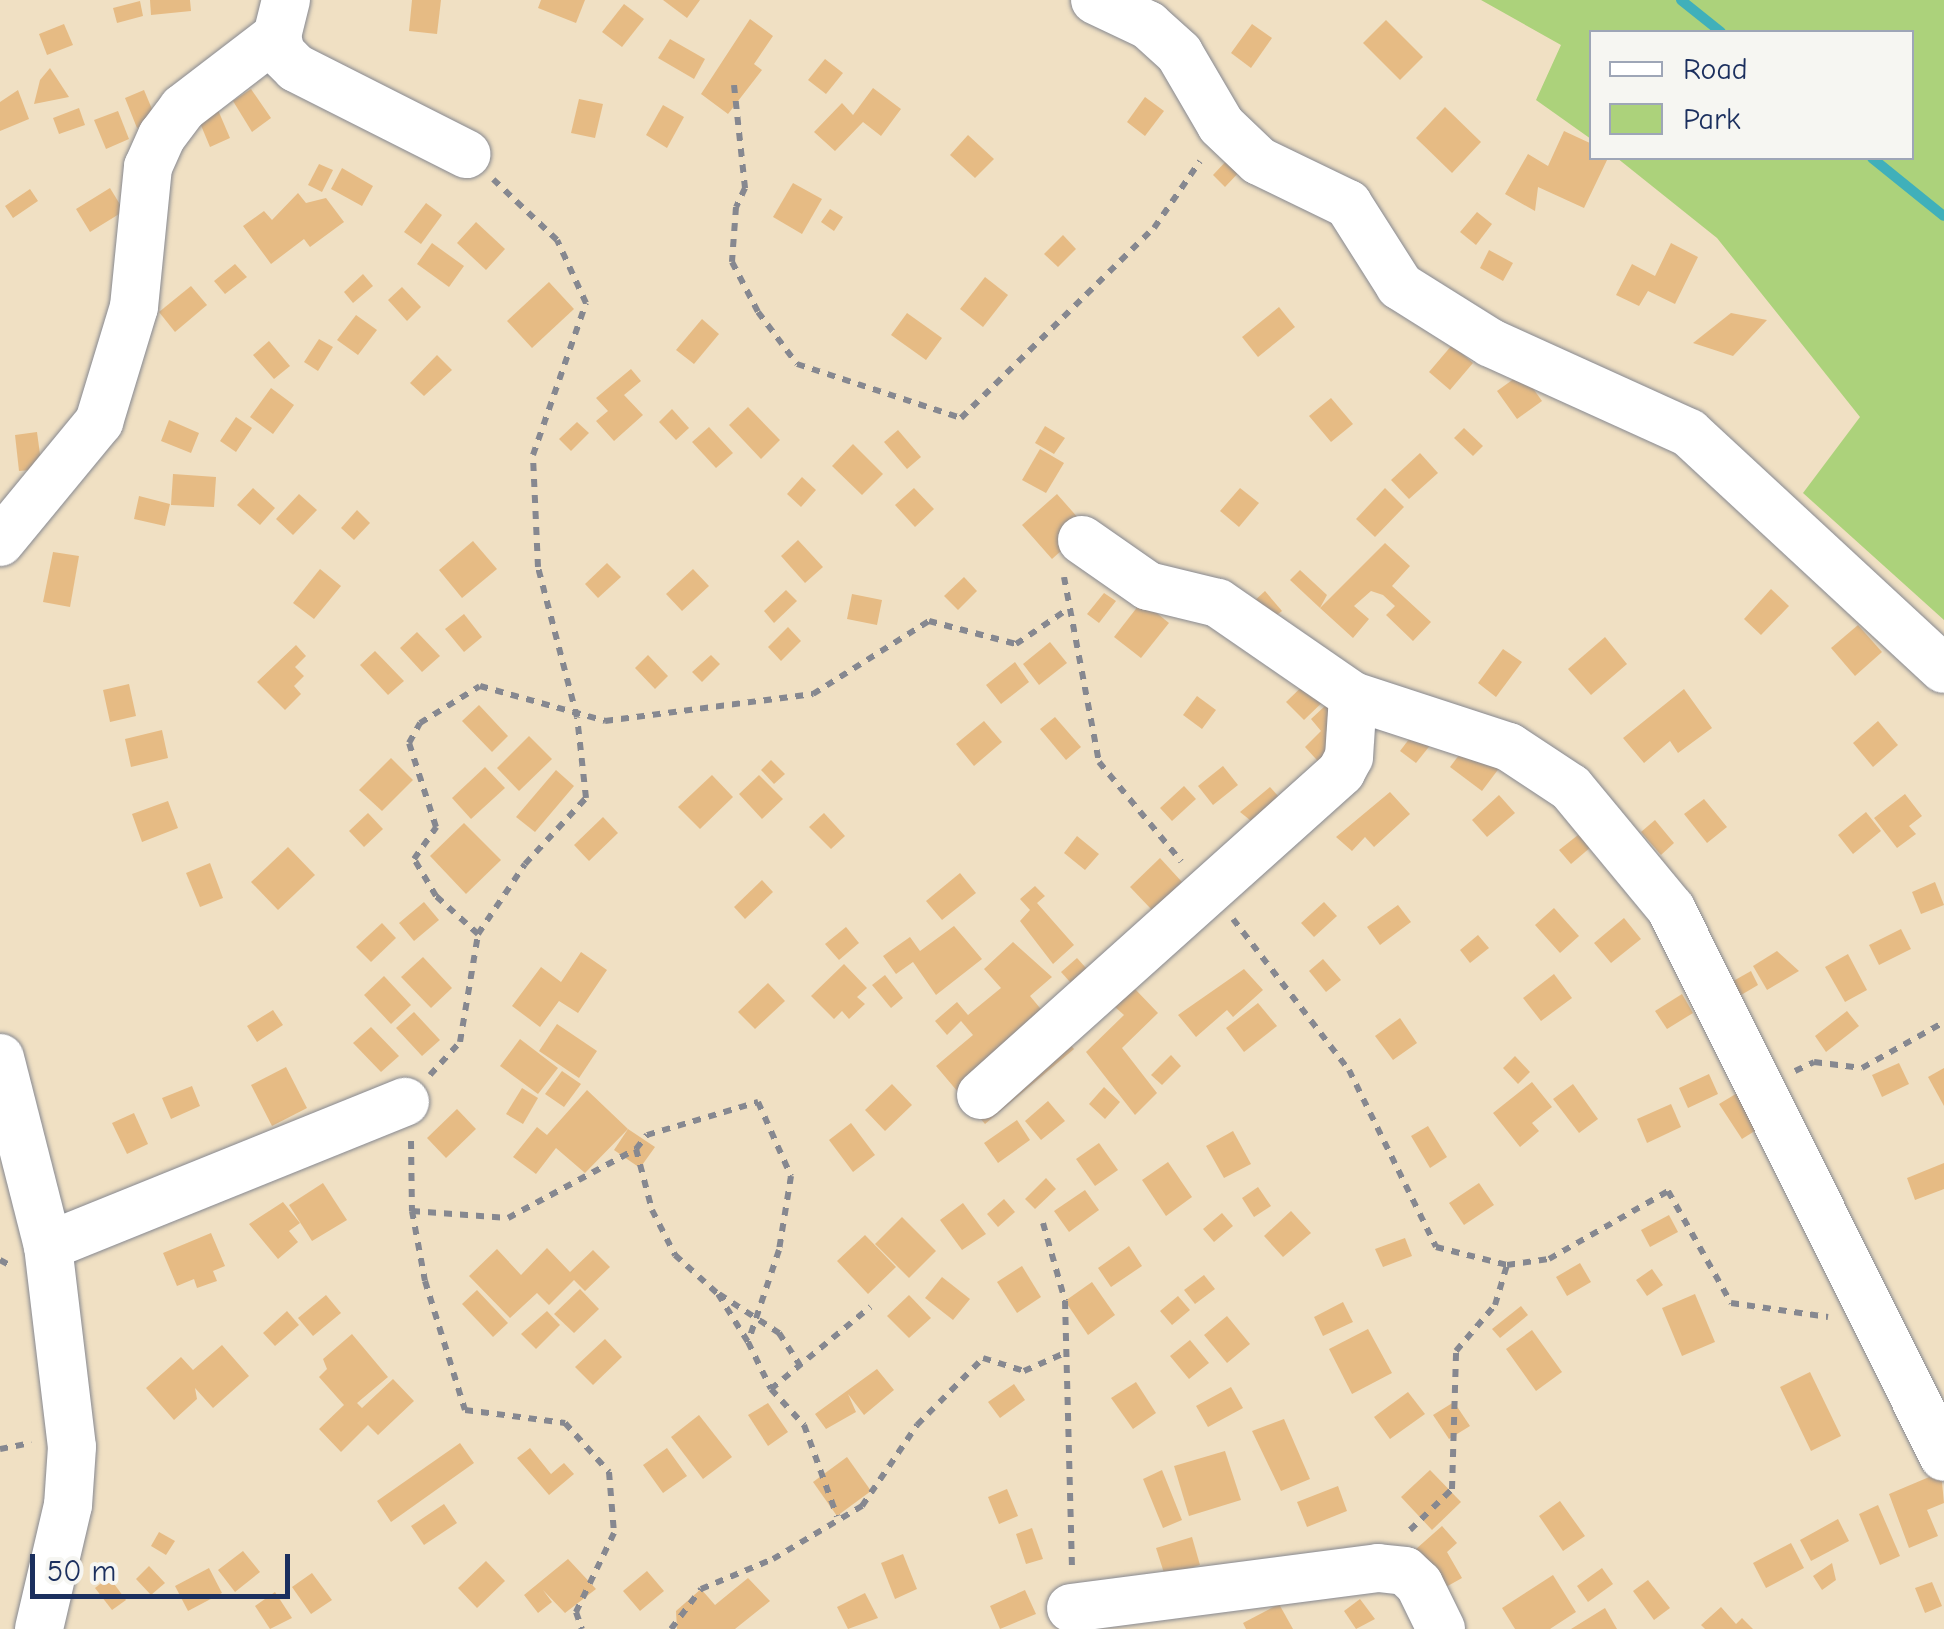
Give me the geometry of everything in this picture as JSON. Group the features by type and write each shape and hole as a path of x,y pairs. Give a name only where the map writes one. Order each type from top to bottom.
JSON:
{"street":[{"path":"1095,0 1148,25 1179,53 1221,125 1278,174 1348,204 1400,286 1492,343 1688,434 1944,669"},
{"path":"281,18 280,53 296,68 466,154"},
{"path":"0,542 100,422 134,307 148,167 162,136 183,108 281,18"},
{"path":"1082,540 1148,586 1218,603 1352,696 1509,747 1572,788 1670,909 1944,1457"},
{"path":"982,1095 1205,888 1341,772 1350,756 1352,696"},
{"path":"0,1058 48,1246 73,1478 39,1629"},
{"path":"48,1246 405,1102"},
{"path":"1071,1608 1352,1570 1405,1572 1420,1584 1441,1629"}],"path":[{"path":"734,85 745,188 736,207 732,262 758,312 797,364 961,418 1154,228 1221,125"},
{"path":"466,154 557,240 586,303 533,455 538,568 577,717 586,798 525,864 478,934 460,1042 405,1102 411,1112 412,1210 425,1281 465,1410 564,1423 610,1472 614,1533 576,1612 582,1629"},
{"path":"1082,540 1063,580 1099,762 1349,1070 1436,1247 1507,1265 1549,1259 1668,1191 1731,1303 1880,1324"},
{"path":"478,934 436,896 414,859 436,827 409,743 420,722 480,686 577,717 606,721 813,694 929,621 1016,644 1068,609"},
{"path":"1758,1088 1814,1062 1862,1068 1944,1022"},
{"path":"412,1210 508,1218 636,1149 646,1135 758,1102 791,1176 779,1250 748,1342"},
{"path":"636,1149 652,1210 675,1255 718,1294 756,1314 779,1333 800,1366"},
{"path":"1043,1223 1065,1302 1071,1608"},
{"path":"1405,1572 1398,1542 1452,1489 1456,1351 1494,1305 1507,1265"},
{"path":"718,1294 772,1390 804,1425 837,1516"},
{"path":"772,1390 870,1307"},
{"path":"670,1629 701,1589 774,1558 837,1516 862,1506 917,1425 983,1358 1024,1372 1067,1352"}],"green space":[{"path":"1481,0 1944,0 1944,620 1803,493 1860,417 1717,238 1620,160 1914,160 1914,30 1589,30 1589,138 1536,100 1561,45"}],"building":[{"path":"150,0 190,0 191,11 151,15"},
{"path":"412,0 441,0 437,34 409,31"},
{"path":"541,0 585,0 576,23 538,8"},
{"path":"663,0 700,0 687,18"},
{"path":"140,1 143,16 117,23 113,8"},
{"path":"624,4 644,19 622,47 602,32"},
{"path":"750,19 773,36 754,64 762,70 728,114 701,94"},
{"path":"1386,20 1423,57 1400,80 1363,43"},
{"path":"64,24 73,45 47,55 39,34"},
{"path":"1252,24 1272,38 1251,68 1231,53"},
{"path":"670,39 705,59 694,79 658,58"},
{"path":"825,59 843,73 826,94 808,80"},
{"path":"50,68 69,97 34,104 40,80"},
{"path":"873,88 901,109 881,136 863,122 835,151 814,132 842,103 853,115"},
{"path":"251,89 271,118 252,132 233,101"},
{"path":"18,90 29,119 0,131 0,102"},
{"path":"144,90 157,121 137,128 125,98"},
{"path":"1145,97 1164,111 1145,136 1127,122"},
{"path":"579,99 603,104 595,138 571,133"},
{"path":"215,103 230,138 210,147 195,111"},
{"path":"663,105 684,117 667,148 646,135"},
{"path":"1445,107 1481,142 1452,173 1416,138"},
{"path":"79,108 85,125 59,134 53,118"},
{"path":"118,111 129,139 106,149 94,120"},
{"path":"1564,131 1589,143 1589,160 1607,160 1584,208 1538,187 1535,211 1505,194 1528,154 1548,166"},
{"path":"968,135 994,159 975,178 950,155"},
{"path":"1229,158 1242,169 1225,187 1213,175"},
{"path":"319,164 333,170 322,192 308,185"},
{"path":"342,168 373,186 362,206 331,189"},
{"path":"793,183 822,199 802,234 773,217"},
{"path":"110,188 124,211 90,232 76,209"},
{"path":"30,189 38,201 13,218 5,206"},
{"path":"298,193 306,203 326,198 344,222 310,247 304,239 271,264 243,226 264,211 272,220"},
{"path":"426,203 442,215 421,244 404,232"},
{"path":"830,209 843,217 834,231 821,222"},
{"path":"1477,212 1492,224 1476,245 1460,232"},
{"path":"476,222 505,249 486,270 457,243"},
{"path":"1063,235 1076,249 1058,267 1044,254"},
{"path":"432,243 464,266 449,287 417,264"},
{"path":"1671,243 1698,257 1675,304 1648,291 1639,306 1616,295 1632,264 1655,276"},
{"path":"1489,250 1513,263 1503,281 1480,268"},
{"path":"235,264 247,277 225,294 214,281"},
{"path":"363,274 373,286 353,303 344,292"},
{"path":"985,277 1008,295 983,327 960,309"},
{"path":"549,282 574,309 532,348 507,321"},
{"path":"191,286 207,305 175,332 159,312"},
{"path":"402,287 421,307 407,321 388,300"},
{"path":"1279,307 1295,327 1258,357 1242,337"},
{"path":"907,313 942,338 926,360 891,335"},
{"path":"1731,313 1767,320 1733,356 1693,343"},
{"path":"356,315 377,330 358,355 337,340"},
{"path":"702,319 719,334 694,364 676,350"},
{"path":"319,339 333,347 318,371 304,362"},
{"path":"269,341 290,366 274,379 253,355"},
{"path":"1452,345 1473,363 1450,390 1429,372"},
{"path":"437,355 452,370 424,396 410,383"},
{"path":"631,369 641,381 624,395 643,415 614,441 596,421 608,411 596,398"},
{"path":"1522,373 1542,401 1517,419 1497,391"},
{"path":"271,388 294,405 273,434 250,417"},
{"path":"1331,398 1353,424 1331,442 1309,416"},
{"path":"748,407 780,440 761,459 729,425"},
{"path":"672,409 689,428 676,440 659,422"},
{"path":"236,417 252,428 236,452 220,441"},
{"path":"169,420 199,433 191,453 161,441"},
{"path":"577,422 589,433 571,451 559,439"},
{"path":"1045,426 1065,438 1054,454 1035,443"},
{"path":"709,427 733,453 716,468 692,442"},
{"path":"1464,428 1483,446 1473,456 1454,438"},
{"path":"898,430 921,457 907,469 884,442"},
{"path":"37,432 42,469 19,471 15,435"},
{"path":"853,444 883,474 862,495 832,466"},
{"path":"1040,449 1064,463 1046,493 1022,480"},
{"path":"1420,453 1438,473 1409,499 1391,480"},
{"path":"173,474 216,477 214,507 171,505"},
{"path":"802,477 816,490 801,507 787,494"},
{"path":"253,488 275,508 260,525 237,505"},
{"path":"914,488 934,509 915,527 895,505"},
{"path":"1240,488 1259,503 1239,527 1220,511"},
{"path":"1385,488 1404,507 1375,537 1356,519"},
{"path":"299,494 317,510 293,535 276,519"},
{"path":"1057,494 1087,528 1052,559 1022,525"},
{"path":"139,496 170,504 165,526 134,519"},
{"path":"357,510 370,523 354,540 341,528"},
{"path":"798,540 823,567 805,583 781,556"},
{"path":"473,541 497,569 462,598 439,570"},
{"path":"1385,543 1410,566 1392,586 1431,622 1413,641 1386,615 1395,606 1383,595 1371,591 1354,606 1369,619 1353,638 1320,608"},
{"path":"53,552 79,556 70,607 43,602"},
{"path":"607,563 621,577 598,598 585,584"},
{"path":"320,569 341,586 314,619 293,603"},
{"path":"693,569 709,586 682,611 666,594"},
{"path":"1300,570 1327,595 1320,608 1290,580"},
{"path":"964,577 977,591 958,610 944,596"},
{"path":"1771,589 1789,606 1761,635 1744,619"},
{"path":"786,590 797,601 774,623 764,611"},
{"path":"1265,591 1282,611 1268,622 1252,603"},
{"path":"1104,593 1116,601 1099,623 1087,614"},
{"path":"852,594 882,600 877,625 847,619"},
{"path":"1142,601 1169,623 1141,658 1114,637"},
{"path":"464,614 482,637 464,652 445,629"},
{"path":"1858,625 1882,652 1855,676 1831,648"},
{"path":"788,627 801,641 781,661 768,647"},
{"path":"417,632 440,656 422,672 400,648"},
{"path":"1605,637 1627,664 1591,695 1568,669"},
{"path":"1050,642 1067,663 1039,685 1023,664"},
{"path":"296,645 306,656 295,667 304,676 294,686 301,694 285,710 257,682"},
{"path":"1503,649 1522,662 1496,697 1478,683"},
{"path":"375,651 404,681 388,695 360,665"},
{"path":"648,655 668,676 655,689 635,668"},
{"path":"711,655 720,664 702,682 692,672"},
{"path":"1015,662 1029,682 1001,704 986,685"},
{"path":"1314,675 1331,694 1304,720 1286,702"},
{"path":"129,684 136,716 110,722 103,690"},
{"path":"1684,689 1712,728 1678,753 1670,741 1644,763 1623,738"},
{"path":"1340,692 1326,770 1305,747 1321,731 1311,719"},
{"path":"1197,696 1216,710 1202,729 1183,715"},
{"path":"479,705 508,736 492,752 462,721"},
{"path":"1055,717 1081,747 1066,760 1040,729"},
{"path":"984,721 1002,742 974,766 956,744"},
{"path":"1878,721 1898,745 1873,767 1853,743"},
{"path":"162,730 168,758 131,767 125,739"},
{"path":"1416,730 1432,743 1416,763 1400,751"},
{"path":"529,736 552,759 519,791 497,768"},
{"path":"1468,743 1500,767 1482,791 1450,767"},
{"path":"391,758 413,780 382,811 359,790"},
{"path":"771,760 785,774 774,784 761,770"},
{"path":"1223,766 1238,785 1213,805 1198,786"},
{"path":"485,767 505,788 471,819 452,798"},
{"path":"556,770 574,786 535,832 516,817"},
{"path":"712,775 733,797 700,829 678,807"},
{"path":"759,775 783,799 762,819 739,794"},
{"path":"1184,786 1196,799 1172,821 1160,808"},
{"path":"1270,787 1288,807 1261,829 1240,812"},
{"path":"1390,792 1410,814 1374,847 1365,837 1352,851 1336,837"},
{"path":"1905,794 1922,816 1909,826 1916,834 1897,848 1874,818"},
{"path":"1499,795 1515,813 1487,837 1472,820"},
{"path":"1704,799 1727,827 1707,843 1684,814"},
{"path":"168,801 178,828 142,842 132,814"},
{"path":"1866,812 1881,831 1853,854 1838,835"},
{"path":"368,813 383,829 364,847 349,831"},
{"path":"824,813 845,836 831,849 809,827"},
{"path":"603,817 618,833 589,861 574,845"},
{"path":"1655,820 1674,843 1661,855 1641,832"},
{"path":"464,823 501,860 466,894 430,856"},
{"path":"1587,828 1598,841 1571,864 1559,850"},
{"path":"1077,836 1099,854 1085,870 1064,853"},
{"path":"288,847 315,875 278,910 251,882"},
{"path":"1160,858 1182,882 1152,910 1130,887"},
{"path":"210,863 223,898 200,907 186,873"},
{"path":"960,873 976,893 942,920 926,901"},
{"path":"762,880 773,892 745,919 734,907"},
{"path":"1935,882 1944,905 1921,914 1912,892"},
{"path":"1035,886 1045,896 1037,903 1074,945 1053,964 1020,921 1030,910 1020,899"},
{"path":"424,902 439,920 414,941 399,923"},
{"path":"1324,902 1337,916 1314,937 1301,923"},
{"path":"1398,905 1411,922 1380,945 1367,927"},
{"path":"1554,908 1579,936 1560,953 1535,925"},
{"path":"1624,918 1641,939 1611,963 1594,943"},
{"path":"382,923 396,938 371,962 356,947"},
{"path":"954,926 982,959 936,995 913,962 896,974 883,956 910,937 920,951"},
{"path":"846,927 859,943 839,960 825,944"},
{"path":"1901,929 1911,949 1879,965 1869,945"},
{"path":"1478,935 1489,948 1470,963 1460,950"},
{"path":"1013,942 1052,977 1030,996 1074,1049 985,1124 936,1066 973,1035 961,1021 947,1035 935,1021 957,1002 968,1015 1001,988 984,969"},
{"path":"1777,951 1799,971 1767,990 1753,966"},
{"path":"581,952 607,970 578,1013 559,1001 540,1027 512,1006 541,967 561,982"},
{"path":"1848,954 1867,990 1845,1002 1825,967"},
{"path":"423,957 452,988 431,1008 401,977"},
{"path":"1077,958 1095,978 1079,992 1061,972"},
{"path":"1323,959 1341,980 1326,992 1309,971"},
{"path":"844,964 867,988 857,997 865,1004 849,1019 842,1011 834,1019 811,996"},
{"path":"1244,969 1263,990 1233,1017 1227,1010 1196,1037 1178,1015"},
{"path":"1751,971 1758,985 1736,998 1728,984"},
{"path":"1554,974 1572,998 1541,1021 1523,998"},
{"path":"885,975 903,998 891,1008 872,985"},
{"path":"384,976 411,1005 391,1024 364,995"},
{"path":"768,983 785,1001 755,1029 738,1012"},
{"path":"1135,989 1158,1013 1122,1048 1157,1093 1135,1115 1086,1052 1124,1015 1115,1007"},
{"path":"1682,994 1693,1013 1667,1029 1655,1011"},
{"path":"1258,1003 1277,1026 1244,1052 1226,1028"},
{"path":"273,1010 283,1025 257,1042 247,1026"},
{"path":"1847,1011 1859,1026 1826,1052 1815,1036"},
{"path":"414,1012 440,1040 422,1056 396,1028"},
{"path":"1400,1018 1417,1043 1393,1060 1375,1036"},
{"path":"557,1024 597,1051 579,1078 539,1051"},
{"path":"371,1027 399,1056 381,1072 353,1043"},
{"path":"520,1039 558,1068 538,1094 500,1066"},
{"path":"1171,1055 1181,1066 1162,1085 1151,1075"},
{"path":"1515,1056 1530,1072 1518,1084 1503,1068"},
{"path":"1899,1063 1909,1084 1882,1097 1872,1075"},
{"path":"286,1067 307,1108 272,1126 251,1085"},
{"path":"1944,1068 1944,1106 1928,1077"},
{"path":"562,1071 581,1084 564,1107 545,1094"},
{"path":"1709,1074 1718,1094 1688,1108 1679,1088"},
{"path":"1532,1082 1552,1107 1532,1123 1539,1131 1520,1147 1493,1113"},
{"path":"892,1084 912,1105 885,1131 865,1110"},
{"path":"1573,1084 1598,1119 1579,1133 1553,1099"},
{"path":"192,1086 200,1106 171,1119 162,1098"},
{"path":"1104,1087 1120,1102 1105,1119 1089,1104"},
{"path":"522,1088 538,1098 523,1124 506,1114"},
{"path":"587,1090 628,1129 585,1173 556,1148 536,1174 513,1157 537,1127 547,1135"},
{"path":"1739,1092 1761,1127 1742,1139 1719,1104"},
{"path":"1048,1101 1065,1121 1041,1140 1025,1121"},
{"path":"1671,1104 1681,1127 1647,1143 1637,1119"},
{"path":"457,1109 476,1129 446,1158 427,1138"},
{"path":"134,1113 148,1144 127,1154 112,1123"},
{"path":"1017,1120 1030,1140 998,1163 984,1143"},
{"path":"851,1123 875,1155 853,1172 829,1140"},
{"path":"1428,1126 1447,1157 1430,1168 1411,1136"},
{"path":"628,1129 655,1147 640,1168 614,1150"},
{"path":"1233,1131 1251,1164 1224,1178 1206,1146"},
{"path":"1099,1143 1118,1170 1095,1186 1076,1159"},
{"path":"1168,1162 1192,1197 1166,1216 1142,1180"},
{"path":"1944,1163 1944,1189 1915,1200 1907,1178"},
{"path":"1046,1178 1056,1189 1035,1209 1025,1199"},
{"path":"323,1183 347,1220 312,1241 289,1205"},
{"path":"1479,1183 1494,1205 1464,1225 1449,1203"},
{"path":"1258,1187 1271,1206 1254,1217 1242,1198"},
{"path":"1085,1190 1099,1210 1069,1232 1054,1211"},
{"path":"1004,1199 1015,1212 998,1227 987,1214"},
{"path":"283,1202 300,1223 289,1231 298,1242 278,1259 249,1224"},
{"path":"963,1203 986,1234 962,1250 940,1220"},
{"path":"1291,1211 1311,1233 1283,1257 1264,1236"},
{"path":"1222,1213 1233,1226 1214,1242 1203,1229"},
{"path":"1669,1215 1678,1232 1650,1247 1641,1230"},
{"path":"902,1217 936,1251 909,1278 875,1244"},
{"path":"211,1233 225,1266 213,1271 217,1281 197,1288 194,1279 177,1286 163,1253"},
{"path":"865,1235 896,1267 868,1294 837,1261"},
{"path":"1405,1238 1412,1256 1383,1267 1375,1249"},
{"path":"1129,1246 1142,1266 1111,1287 1098,1268"},
{"path":"547,1248 570,1272 593,1250 610,1267 585,1291 574,1280 549,1305 537,1293 510,1318 469,1276 497,1249 521,1275"},
{"path":"1580,1263 1591,1282 1567,1296 1556,1277"},
{"path":"1022,1266 1041,1297 1017,1313 997,1282"},
{"path":"1652,1269 1663,1285 1647,1296 1636,1280"},
{"path":"1204,1275 1215,1289 1195,1304 1184,1290"},
{"path":"942,1277 970,1299 953,1320 925,1298"},
{"path":"1092,1282 1115,1315 1088,1335 1065,1301"},
{"path":"580,1289 599,1309 574,1333 554,1314"},
{"path":"477,1290 508,1323 493,1337 462,1304"},
{"path":"1695,1294 1715,1342 1682,1356 1662,1308"},
{"path":"326,1295 341,1313 313,1336 298,1318"},
{"path":"909,1295 931,1318 909,1338 887,1316"},
{"path":"1178,1296 1190,1310 1172,1325 1160,1311"},
{"path":"1343,1302 1353,1322 1323,1336 1314,1317"},
{"path":"1521,1306 1528,1315 1500,1338 1492,1329"},
{"path":"287,1311 299,1325 275,1346 263,1333"},
{"path":"547,1311 560,1325 536,1349 521,1334"},
{"path":"1227,1316 1250,1344 1227,1363 1204,1335"},
{"path":"1368,1329 1392,1373 1352,1394 1329,1349"},
{"path":"1532,1330 1562,1372 1536,1391 1506,1349"},
{"path":"352,1334 388,1377 357,1403 362,1408 393,1379 414,1401 378,1435 368,1425 341,1452 319,1429 344,1405 319,1377 327,1369 323,1359"},
{"path":"605,1339 622,1357 593,1385 575,1367"},
{"path":"1190,1340 1209,1363 1189,1379 1170,1356"},
{"path":"222,1345 249,1376 213,1408 195,1388 197,1399 174,1420 146,1388 181,1357 193,1370"},
{"path":"877,1369 894,1390 864,1415 848,1394 856,1412 826,1429 815,1414"},
{"path":"1810,1372 1841,1436 1811,1451 1780,1387"},
{"path":"1136,1382 1156,1413 1133,1429 1111,1398"},
{"path":"1014,1384 1025,1400 1000,1418 988,1402"},
{"path":"1231,1387 1243,1408 1208,1427 1196,1406"},
{"path":"1408,1392 1425,1414 1390,1439 1374,1417"},
{"path":"1454,1402 1470,1426 1449,1439 1433,1415"},
{"path":"768,1403 788,1432 768,1446 748,1415"},
{"path":"699,1415 732,1457 703,1479 671,1437"},
{"path":"1284,1419 1310,1479 1281,1491 1252,1431"},
{"path":"460,1443 474,1463 391,1522 377,1501"},
{"path":"530,1448 551,1474 564,1463 574,1474 549,1495 517,1458"},
{"path":"667,1448 687,1476 663,1493 643,1465"},
{"path":"1225,1451 1241,1500 1189,1516 1174,1466"},
{"path":"847,1457 871,1491 837,1516 813,1482"},
{"path":"1162,1470 1182,1520 1163,1528 1143,1479"},
{"path":"1430,1470 1461,1502 1432,1530 1401,1497"},
{"path":"1941,1472 1944,1503 1927,1510 1938,1536 1909,1548 1889,1494"},
{"path":"1338,1486 1347,1511 1307,1527 1297,1502"},
{"path":"1007,1489 1018,1516 999,1524 988,1497"},
{"path":"1560,1501 1585,1536 1563,1551 1539,1516"},
{"path":"444,1504 457,1523 424,1545 411,1526"},
{"path":"1878,1505 1900,1556 1880,1565 1859,1514"},
{"path":"1838,1519 1849,1541 1811,1561 1800,1540"},
{"path":"1442,1526 1457,1543 1447,1552 1462,1578 1421,1601 1425,1560 1416,1549"},
{"path":"1032,1528 1043,1559 1026,1564 1016,1534"},
{"path":"159,1532 175,1541 166,1555 151,1546"},
{"path":"1192,1537 1200,1565 1165,1576 1156,1548"},
{"path":"1791,1543 1804,1568 1766,1588 1753,1563"},
{"path":"243,1551 260,1572 235,1592 218,1570"},
{"path":"903,1554 917,1589 895,1599 881,1563"},
{"path":"568,1559 596,1589 565,1613 543,1590 552,1602 538,1613 524,1595"},
{"path":"486,1561 505,1581 477,1608 458,1588"},
{"path":"1832,1563 1836,1580 1822,1590 1813,1576"},
{"path":"149,1566 165,1583 151,1595 136,1579"},
{"path":"209,1568 222,1593 188,1611 175,1586"},
{"path":"1602,1568 1613,1584 1588,1602 1577,1586"},
{"path":"647,1571 664,1591 640,1611 623,1591"},
{"path":"312,1573 332,1600 311,1614 292,1587"},
{"path":"1553,1575 1576,1612 1550,1629 1515,1629 1502,1608"},
{"path":"109,1577 126,1600 112,1610 95,1588"},
{"path":"748,1578 770,1601 735,1629 677,1629 676,1611 701,1589 715,1605"},
{"path":"1648,1580 1670,1608 1654,1620 1633,1591"},
{"path":"1932,1582 1942,1606 1925,1613 1915,1588"},
{"path":"1025,1590 1036,1614 1000,1629 990,1606"},
{"path":"275,1592 292,1618 270,1629 255,1606"},
{"path":"865,1593 878,1618 848,1629 837,1607"},
{"path":"1360,1599 1375,1619 1356,1629 1344,1611"},
{"path":"1279,1604 1293,1629 1246,1629 1243,1623"},
{"path":"1721,1607 1736,1624 1742,1618 1753,1629 1705,1629 1701,1625"},
{"path":"1605,1608 1617,1629 1571,1629"}],"waterway":[{"path":"1681,0 1718,30"},
{"path":"1874,160 1944,216"}]}
